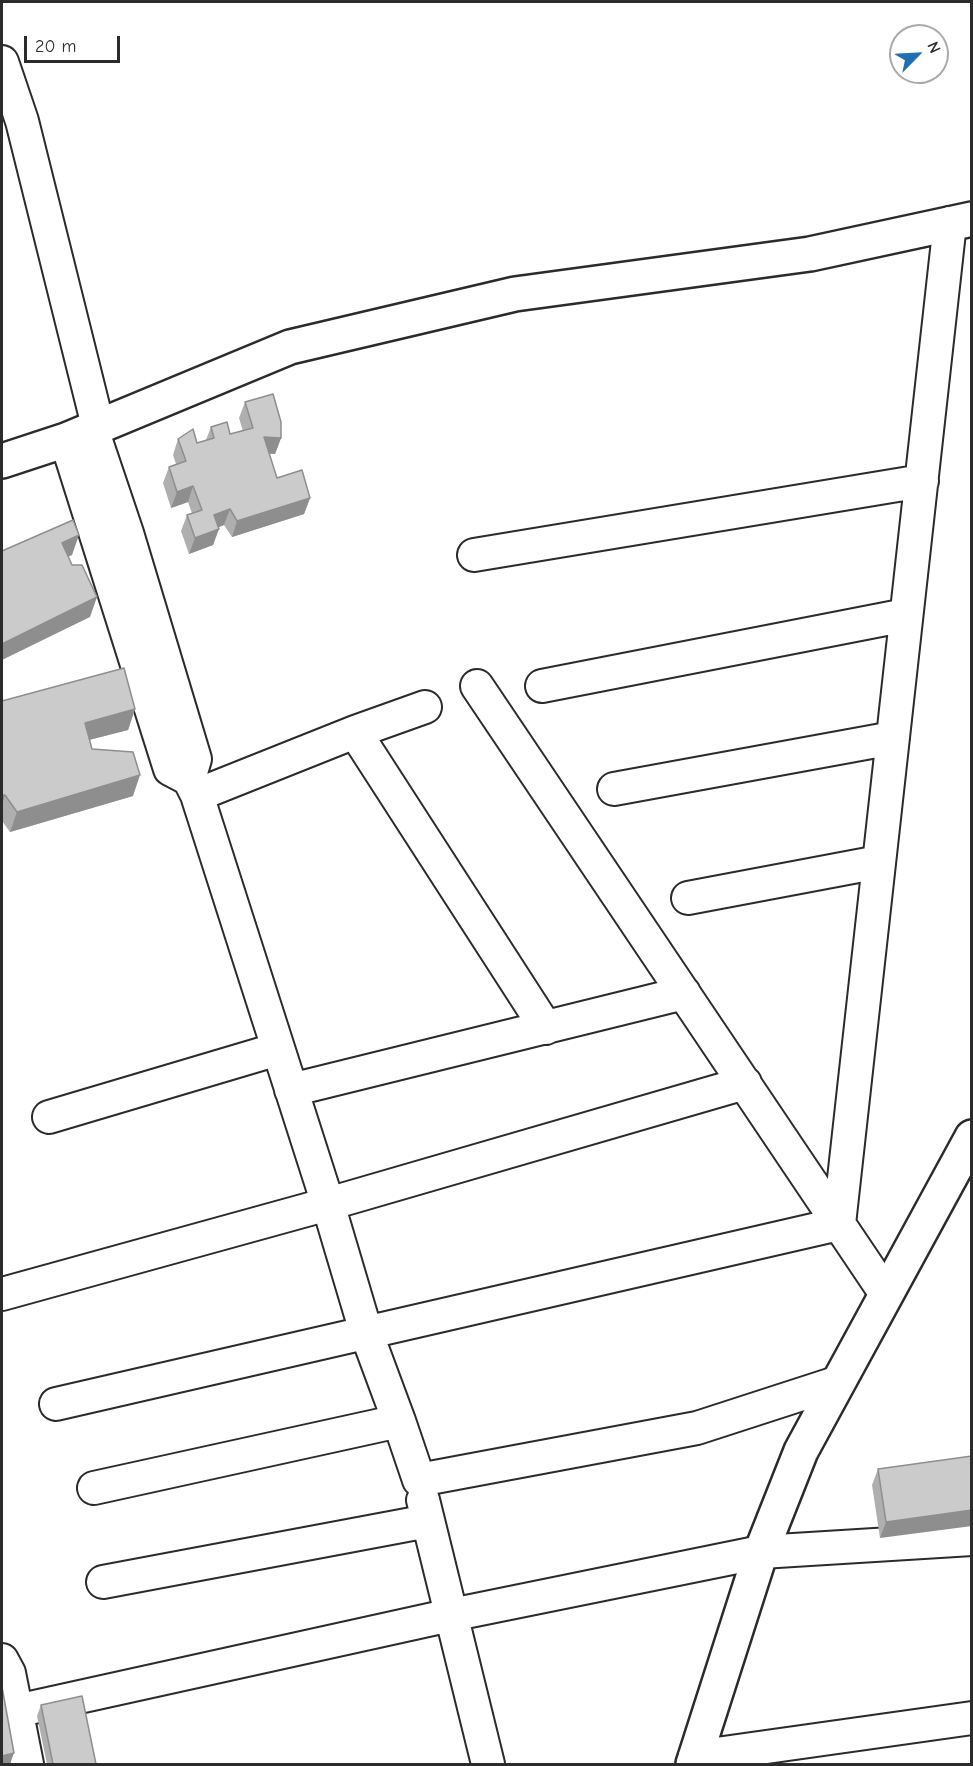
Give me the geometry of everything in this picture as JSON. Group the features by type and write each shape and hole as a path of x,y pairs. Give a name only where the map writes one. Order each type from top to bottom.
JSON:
{"street":[{"path":"2,62 22,121 85,432 170,769 193,787 328,1204 366,1332 419,1480 488,1764"},
{"path":"2,461 85,432 290,347 514,294 810,254 961,221 922,481 839,1224"},
{"path":"474,555 922,481"},
{"path":"542,686 906,615"},
{"path":"477,686 886,1294"},
{"path":"193,787 425,707"},
{"path":"355,732 546,1028"},
{"path":"614,789 893,738"},
{"path":"688,898 879,862"},
{"path":"291,1090 684,993"},
{"path":"49,1117 278,1049"},
{"path":"2,1294 328,1204 745,1083"},
{"path":"972,1137 801,1451 761,1552 694,1761 972,1718"},
{"path":"56,1404 839,1224"},
{"path":"419,1480 697,1428 839,1382"},
{"path":"94,1488 399,1421"},
{"path":"103,1582 428,1521"},
{"path":"16,1711 451,1615 761,1552 972,1539"},
{"path":"2,1660 9,1672 27,1764"}],"building":[{"path":"273,394 281,422 281,438 264,437 277,478 302,470 310,498 237,521 230,509 214,515 219,529 195,538 187,515 202,510 193,486 177,492 169,467 186,461 178,439 193,429 197,443 214,438 211,427 227,422 230,434 253,428 245,402"},
{"path":"73,520 79,535 62,543 72,565 82,565 97,597 2,644 2,551"},
{"path":"124,668 135,709 85,723 92,749 133,752 140,775 17,812 5,795 2,795 2,701"},
{"path":"972,1456 972,1510 886,1522 878,1469"},
{"path":"2,1687 14,1753 2,1756"},
{"path":"82,1696 96,1764 53,1764 41,1705"}]}
